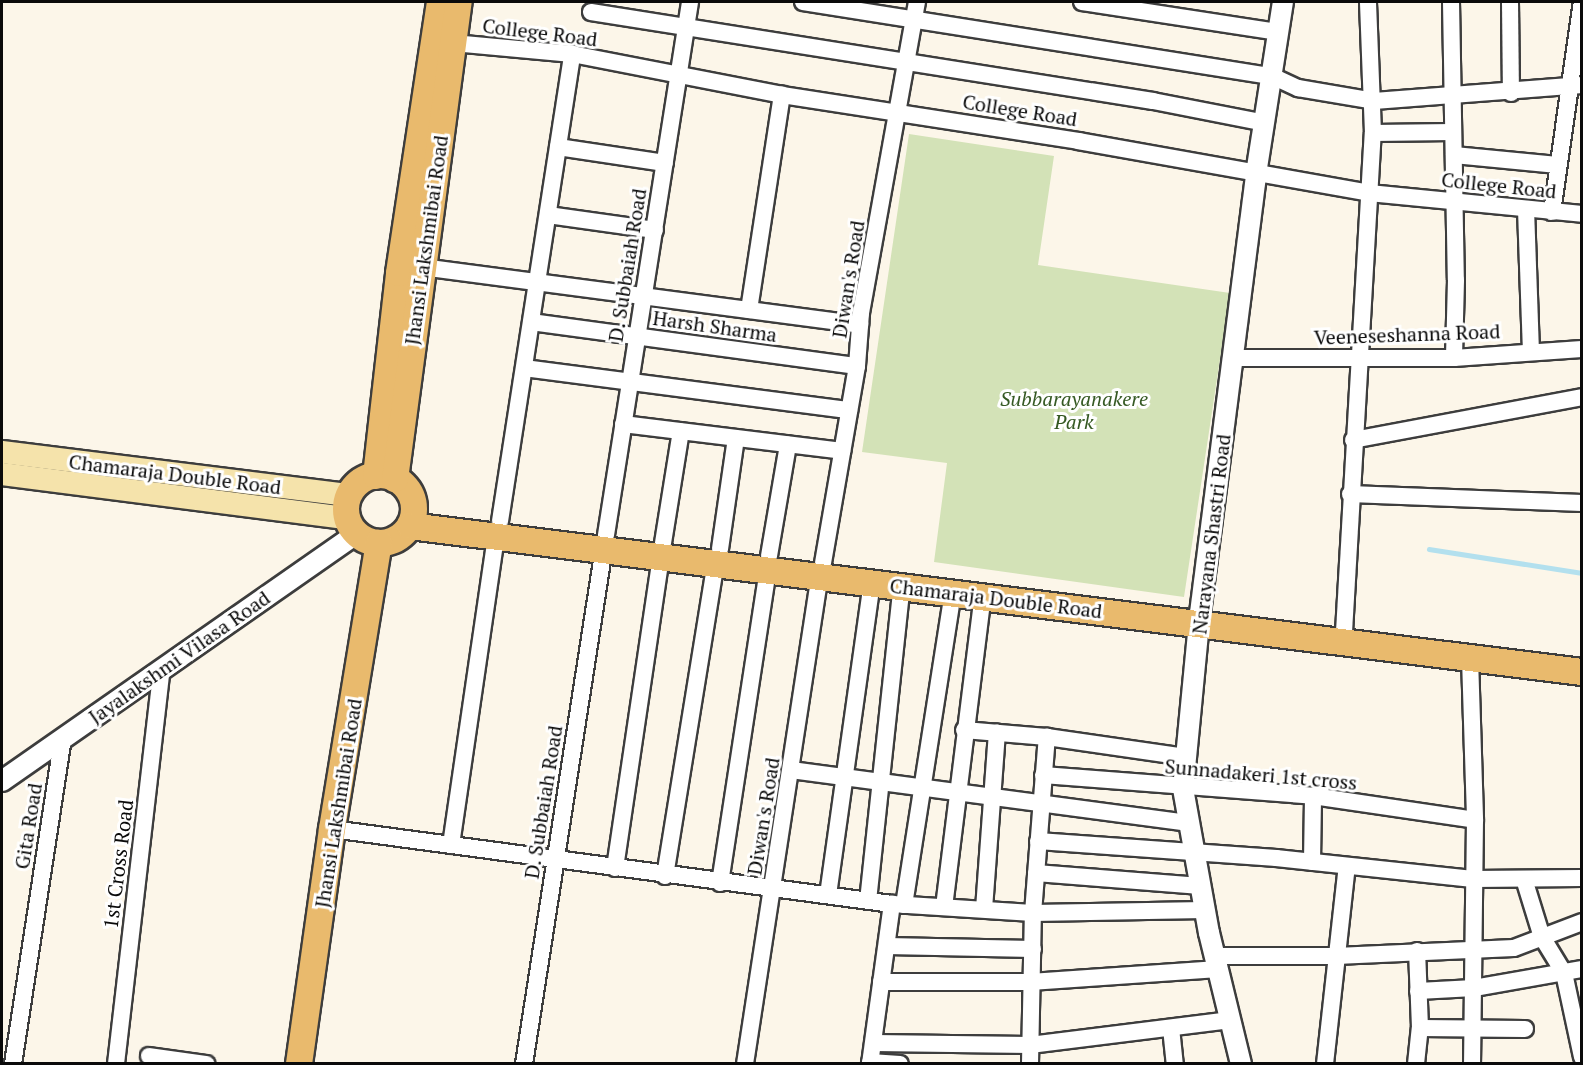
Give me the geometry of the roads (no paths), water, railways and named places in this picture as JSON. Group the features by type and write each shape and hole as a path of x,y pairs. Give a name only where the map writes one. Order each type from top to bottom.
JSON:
{"main road":[{"name":"Jhansi Lakshmibai Road","path":"385,477 399,273 440,2"},
{"name":"Jhansi Lakshmibai Road","path":"385,477 422,267 459,2"},
{"name":"Chamaraja Double Road","path":"2,452 358,522"},
{"name":"Chamaraja Double Road","path":"2,474 358,522"},
{"path":"385,477 410,492 412,518 397,538 358,522 365,479 385,477"},
{"name":"Chamaraja Double Road","path":"412,518 718,555 1581,672"},
{"name":"Jhansi Lakshmibai Road","path":"299,1064 332,829 358,522"},
{"name":"Chamaraja Double Road","path":"822,569 872,581 983,596 1344,632 1581,662"}],"street":[{"name":"D. Subbaiah Road","path":"524,1064 642,296 655,230 690,2"},
{"path":"803,2 915,10 1272,76 1298,88 1374,101 1511,93 1575,85"},
{"path":"1082,2 1279,32"},
{"name":"Narayana Shastri Road","path":"1241,1064 1216,963 1183,789 1200,619 1256,174 1283,2"},
{"path":"1344,632 1353,440 1373,133 1374,101 1368,2"},
{"path":"1450,2 1455,202 1454,358"},
{"path":"1510,2 1511,93"},
{"path":"1552,212 1558,165 1575,85 1581,2"},
{"name":"Diwan's Road","path":"745,1064 822,569 857,366 860,325 900,112 915,10"},
{"path":"591,12 908,64 1154,101 1265,123"},
{"name":"College Road","path":"453,43 572,54 782,95 900,112 1370,193 1581,214"},
{"path":"451,845 572,54"},
{"path":"749,310 782,95"},
{"path":"1373,133 1453,132"},
{"path":"558,147 664,163"},
{"path":"1454,155 1558,165"},
{"path":"1526,209 1531,350"},
{"path":"548,215 655,230"},
{"path":"422,267 860,325"},
{"name":"Harsh Sharma","path":"531,322 857,366"},
{"name":"Veeneseshanna Road","path":"1234,358 1454,358 1531,350 1581,349"},
{"path":"524,368 849,410"},
{"path":"1353,440 1581,397"},
{"path":"624,424 842,451"},
{"path":"615,868 681,432"},
{"path":"664,876 736,438"},
{"path":"720,882 788,445"},
{"path":"1350,494 1581,503"},
{"name":"Jayalakshmi Vilasa Road","path":"2,781 162,669 358,522"},
{"path":"828,895 872,581"},
{"path":"868,901 902,585"},
{"path":"900,1064 870,1063 886,946 898,905 922,788 953,592"},
{"path":"944,907 961,793 964,730 983,596"},
{"path":"1470,658 1475,820 1472,1064"},
{"name":"1st Cross Road","path":"116,1064 162,669"},
{"path":"964,730 1047,737 1186,757"},
{"path":"984,909 997,732"},
{"path":"1030,1064 1033,913 1047,737"},
{"name":"Gita Road","path":"13,1064 63,738"},
{"path":"791,770 1189,823"},
{"name":"Sunnadakeri 1st cross","path":"1043,775 1183,789 1314,796 1475,820"},
{"path":"1312,862 1314,796"},
{"path":"332,829 664,876 898,905 1033,913 1205,910"},
{"path":"1038,841 1312,862 1473,879 1581,878"},
{"path":"1325,1064 1347,866"},
{"path":"1036,873 1200,886"},
{"path":"1524,879 1542,937 1564,973 1577,1016 1581,1057"},
{"path":"881,982 1031,982 1216,963 1417,951 1514,948 1581,922"},
{"path":"886,946 1033,949"},
{"path":"1416,1064 1420,1028 1417,951"},
{"path":"1418,991 1474,988 1581,969"},
{"path":"874,1043 1030,1045 1230,1020"},
{"path":"1171,1028 1174,1064"},
{"path":"1420,1028 1525,1029"},
{"path":"149,1056 206,1064"}],"waterway":[{"path":"1429,549 1582,573"}],"park label":[{"name":"Subbarayanakere Park","path":"1074,410"}]}
